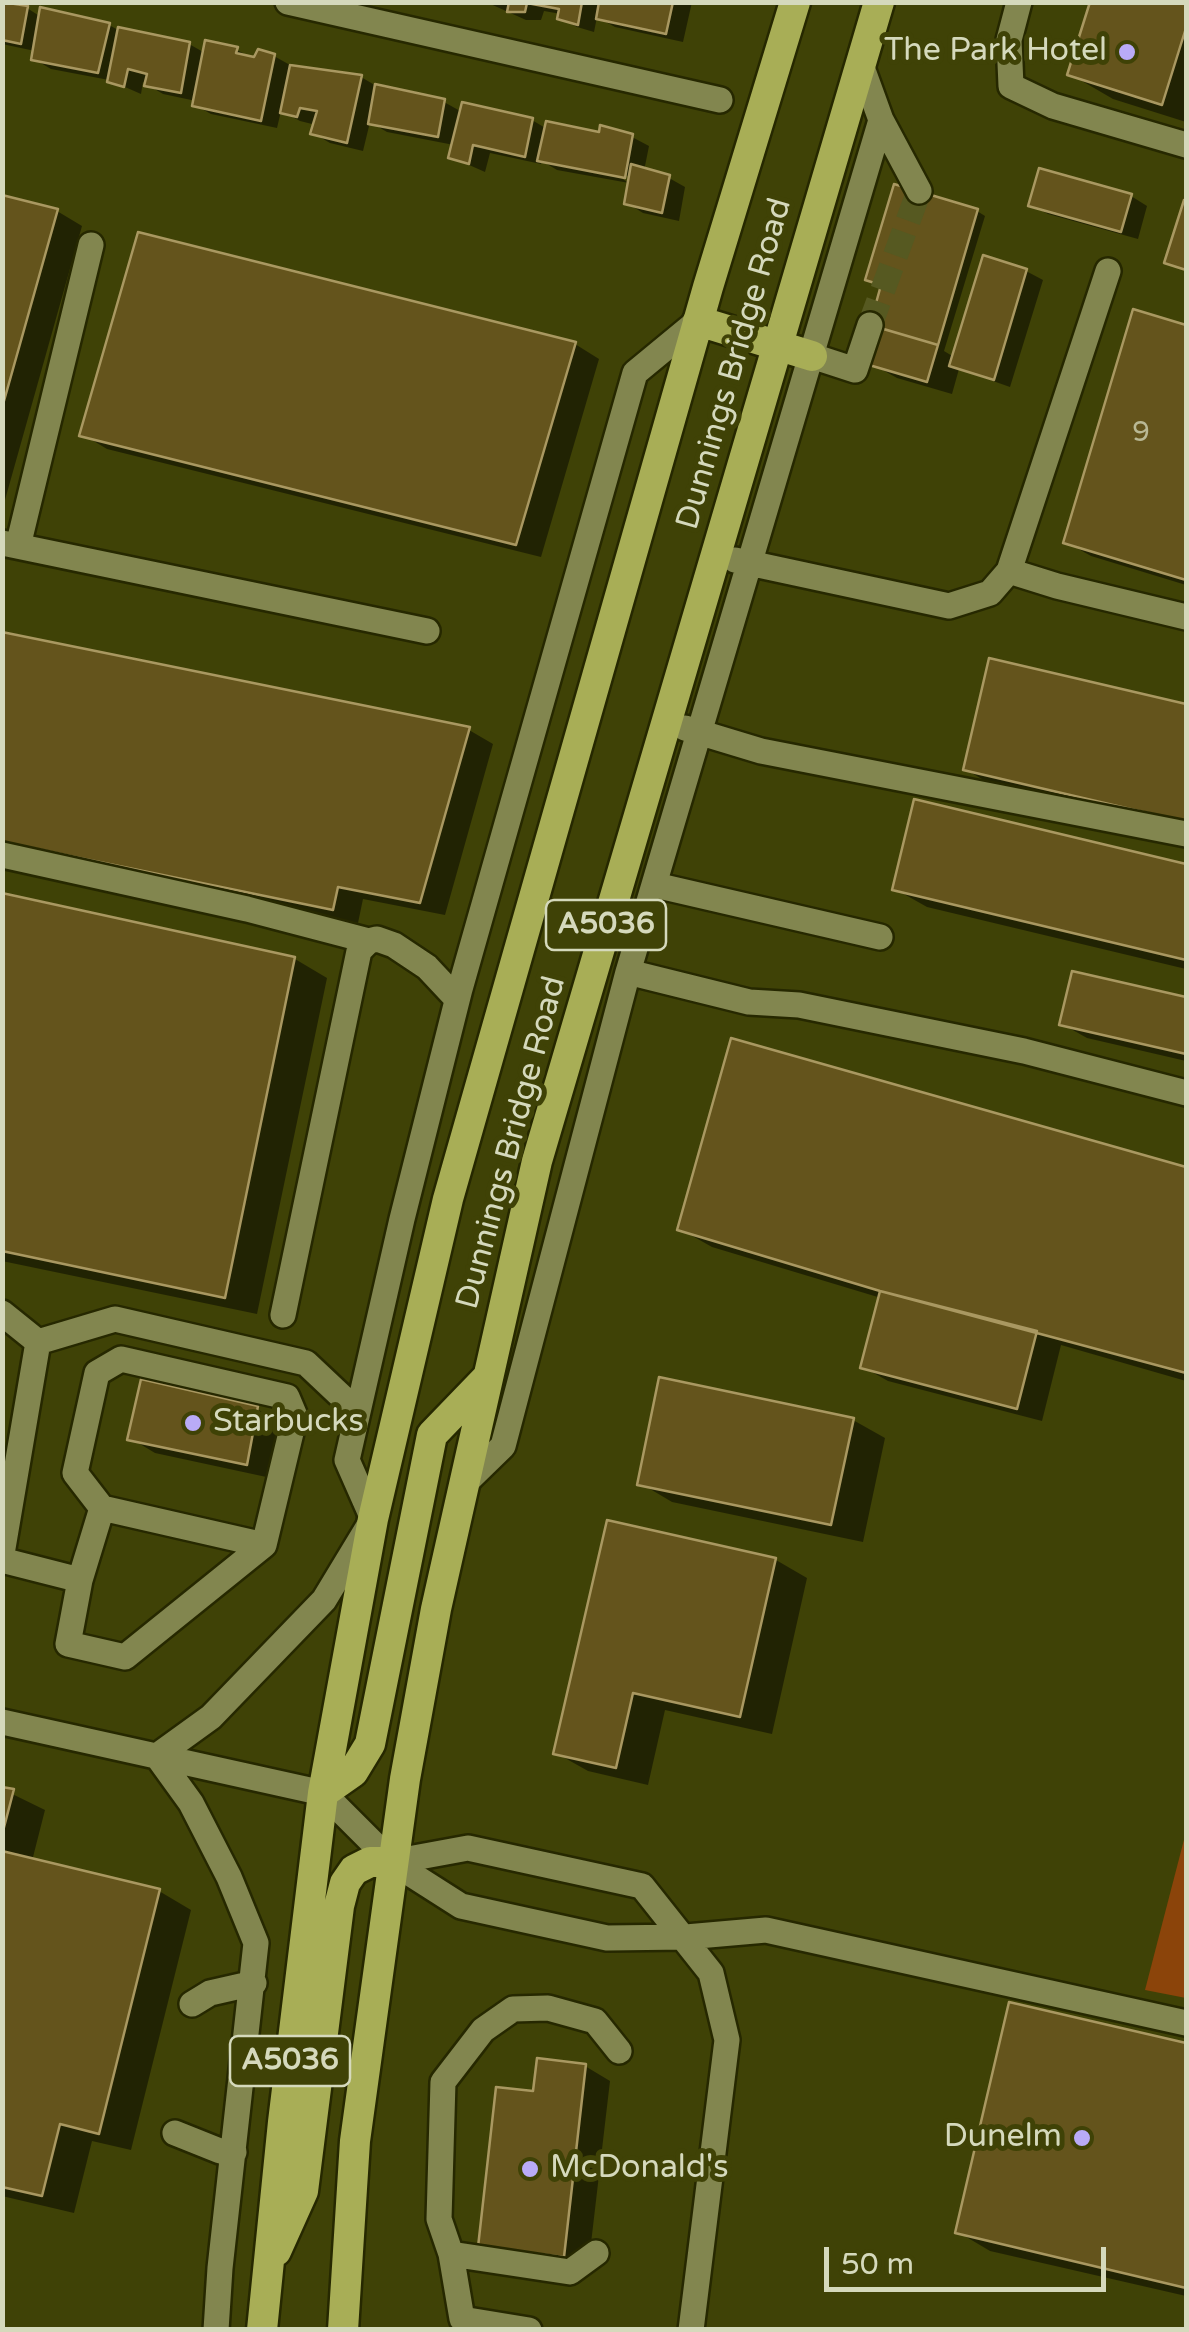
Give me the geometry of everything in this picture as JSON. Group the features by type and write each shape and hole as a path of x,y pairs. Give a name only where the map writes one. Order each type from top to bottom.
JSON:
{"highway":[{"name":"Dunnings Bridge Road","path":"262,2330 323,1792 373,1519 448,1199 698,321 795,2"},
{"name":"Dunnings Bridge Road","path":"343,2330 355,2141 392,1862 436,1609 537,1161 879,2"},
{"path":"698,321 812,356"},
{"path":"323,1792 353,1772 370,1744 432,1435 488,1377"},
{"path":"269,2264 292,2222 303,2191 339,1906 346,1883 354,1870 370,1862 392,1862"}],"street":[{"path":"288,2 720,100"},
{"path":"1019,2 1009,40 1011,86 1053,106 1186,144"},
{"path":"860,62 881,120 919,192"},
{"path":"464,1484 503,1446 628,972 881,120"},
{"path":"91,246 10,545 427,632"},
{"path":"716,555 949,606 990,593 1009,572 1108,271"},
{"path":"157,1756 211,1717 324,1600 373,1519 347,1460 458,999 635,374 698,321"},
{"path":"812,356 855,370 870,324"},
{"path":"1009,572 1186,617"},
{"path":"666,722 761,750 1186,834"},
{"path":"2,855 247,909 369,941 377,939 394,945 427,967 458,999"},
{"path":"655,884 880,937"},
{"path":"283,1315 359,951 369,941"},
{"path":"628,972 748,1002 799,1005 1024,1051 1186,1093"},
{"path":"2,1314 38,1342"},
{"path":"502,1315 534,1324"},
{"path":"38,1342 115,1319 306,1363 358,1412"},
{"path":"38,1342 12,1439 2,1557 80,1580"},
{"path":"102,1508 80,1580 68,1644 125,1657 264,1545 294,1416 287,1398 121,1359 97,1373 75,1473 102,1508 264,1545"},
{"path":"2,1722 323,1792 392,1862 461,1906 607,1938 686,1938 766,1930 1186,2024"},
{"path":"157,1756 191,1803 229,1877 256,1943 216,2330"},
{"path":"392,1862 468,1848 642,1886 711,1973 726,2040 691,2330"},
{"path":"192,2004 210,1993 254,1983"},
{"path":"528,2330 462,2319 451,2254 439,2219 443,2082 483,2030 513,2009 548,2008 595,2021 619,2051"},
{"path":"175,2134 220,2151 234,2152"},
{"path":"451,2254 570,2272 596,2254"}],"shaded area":[{"path":"1186,1832 1186,1998 1145,1990"}],"building":[{"path":"2,2 28,6 21,44 2,40"},
{"path":"509,2 582,2 578,25 557,19 559,9 527,3 525,12 507,12"},
{"path":"599,2 673,2 666,34 596,19"},
{"name":"The Park Hotel","path":"1090,2 1186,2 1186,28 1162,105 1067,75"},
{"path":"40,7 110,23 98,73 31,60"},
{"path":"118,27 190,42 181,93 144,86 147,74 128,69 124,87 107,82"},
{"path":"205,40 238,47 236,53 254,57 258,49 275,54 261,121 192,106"},
{"path":"290,65 362,75 347,143 310,134 317,111 300,108 297,117 280,113"},
{"path":"375,84 445,99 438,137 368,124"},
{"path":"462,102 533,118 525,157 473,145 469,164 448,158"},
{"path":"546,121 599,132 600,125 633,134 625,178 537,161"},
{"path":"631,164 670,175 662,213 624,204"},
{"path":"1039,168 1132,194 1121,232 1028,206"},
{"path":"894,184 978,209 938,345 870,325 881,285 865,280"},
{"path":"2,195 58,209 2,408"},
{"path":"1186,201 1186,270 1164,263"},
{"path":"138,232 576,342 516,545 79,436"},
{"path":"983,255 1027,269 994,380 949,366"},
{"path":"1133,309 1186,325 1186,580 1063,543"},
{"path":"880,328 938,345 927,382 869,365"},
{"path":"2,632 470,727 420,903 338,887 333,910 2,842"},
{"path":"989,658 1186,704 1186,822 963,770"},
{"path":"914,799 1186,864 1186,960 892,890"},
{"path":"2,893 295,957 225,1298 2,1251"},
{"path":"1072,971 1186,997 1186,1054 1059,1025"},
{"path":"731,1038 1186,1167 1186,1373 880,1291 677,1230"},
{"path":"880,1291 1037,1331 1017,1409 860,1368"},
{"path":"659,1377 854,1418 831,1525 637,1485"},
{"name":"Starbucks","path":"141,1379 258,1406 247,1465 127,1440"},
{"path":"607,1520 776,1558 740,1717 633,1693 616,1768 553,1754"},
{"path":"2,1787 14,1789 2,1835"},
{"path":"2,1851 160,1889 99,2134 60,2124 42,2196 2,2187"},
{"name":"Dunelm","path":"1009,2002 1186,2043 1186,2288 955,2233"},
{"name":"McDonald's","path":"537,2058 586,2064 564,2257 478,2247 496,2087 533,2091"}],"tunnel":[{"path":"870,325 919,191"}],"place":[{"name":"The Park Hotel","path":"1127,52"},
{"name":"Starbucks","path":"193,1423"},
{"name":"Dunelm","path":"1082,2138"},
{"name":"McDonald's","path":"530,2169"}]}
